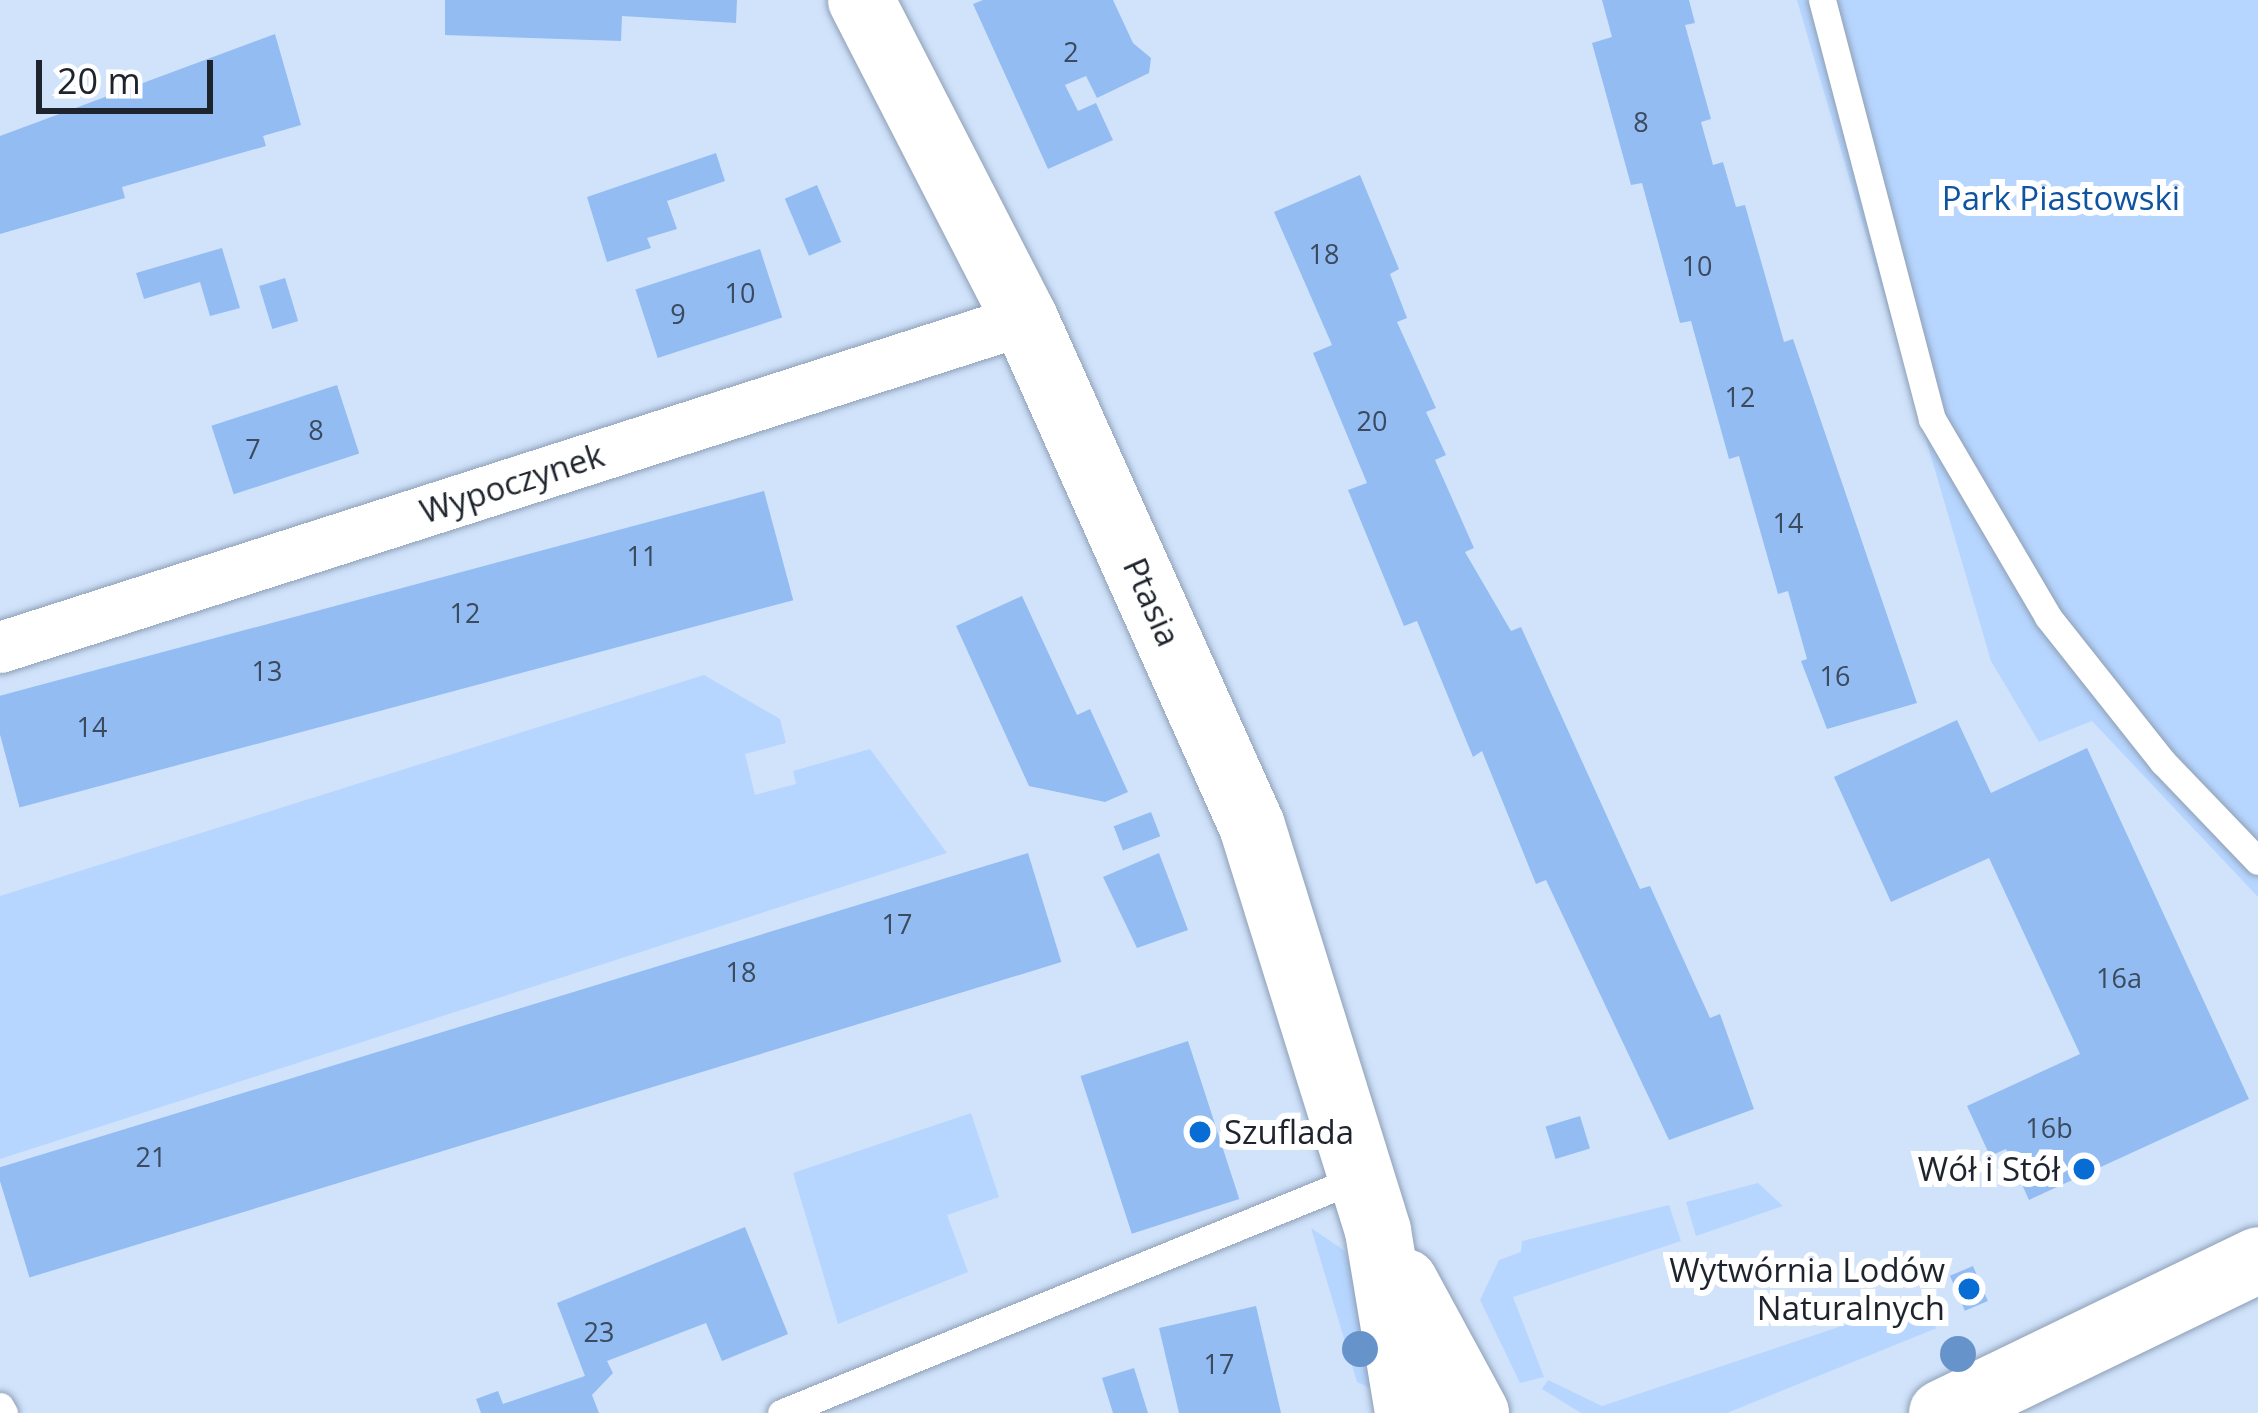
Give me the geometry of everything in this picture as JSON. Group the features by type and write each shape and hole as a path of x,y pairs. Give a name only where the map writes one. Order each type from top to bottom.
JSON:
{"street":[{"name":"Ptasia","path":"861,0 1025,319 1252,826 1370,1203 1408,1413"},
{"name":"Wypoczynek","path":"0,647 1025,319"},
{"name":"Ptasia","path":"1370,1203 1476,1413"},
{"path":"1942,1413 2258,1260"}],"lane":[{"path":"1822,0 1932,419 2048,617 2163,762 2258,861"},
{"path":"781,1413 1370,1203"}],"green space":[{"name":"Park Piastowski","path":"1797,0 2258,0 2258,897 2092,721 2039,742 1991,661"},
{"path":"704,675 780,719 786,743 745,754 755,795 796,784 793,771 870,749 947,853 0,1159 0,896"},
{"path":"971,1113 999,1197 947,1215 968,1272 838,1324 793,1173"},
{"path":"1758,1183 1783,1206 1696,1236 1686,1202"},
{"path":"1669,1205 1681,1241 1513,1297 1544,1377 1520,1383 1480,1300 1499,1260 1521,1252 1522,1241"},
{"path":"1311,1228 1345,1251 1391,1397 1357,1382"},
{"path":"1902,1306 1937,1328 1727,1413 1581,1413 1542,1389 1548,1380 1602,1406"}],"building":[{"path":"445,0 737,0 736,23 622,16 621,41 445,35"},
{"path":"983,0 1113,0 1133,43 1151,58 1149,73 1097,98 1086,76 1065,85 1078,111 1096,103 1113,140 1048,169 973,4"},
{"path":"1602,0 1689,0 1695,23 1685,25 1711,119 1701,122 1713,165 1723,162 1736,207 1745,205 1784,342 1793,339 1917,703 1827,729 1801,661 1807,659 1788,591 1778,594 1739,456 1729,459 1691,321 1680,323 1642,183 1631,185 1592,43 1612,37"},
{"path":"275,34 301,125 263,136 266,146 122,187 125,198 0,234 0,136"},
{"path":"716,153 725,181 667,201 677,229 647,238 651,248 607,262 587,197"},
{"path":"1360,175 1399,269 1390,274 1407,318 1397,322 1436,408 1426,412 1446,455 1435,460 1474,548 1465,552 1511,631 1521,627 1640,889 1650,886 1710,1018 1720,1014 1754,1109 1669,1140 1546,880 1536,884 1482,751 1473,757 1417,621 1404,626 1348,490 1367,483 1313,353 1332,345 1274,212"},
{"path":"817,185 841,242 809,256 785,199"},
{"path":"222,248 240,308 210,316 200,282 144,299 136,273"},
{"path":"760,249 782,317 658,358 635,289"},
{"path":"285,278 298,321 272,329 259,286"},
{"path":"337,385 359,453 234,494 211,426"},
{"path":"764,491 793,600 20,807 0,735 0,696"},
{"path":"1022,596 1077,715 1090,709 1128,792 1105,802 1029,786 956,626"},
{"path":"1957,720 1991,793 2087,748 2249,1099 2029,1200 2006,1149 1990,1156 1967,1106 2080,1054 1989,858 1891,902 1834,777"},
{"path":"1151,812 1160,836 1123,851 1114,826"},
{"path":"1028,853 1061,962 29,1277 0,1167"},
{"path":"1159,853 1188,930 1137,948 1103,877"},
{"path":"1188,1041 1239,1199 1132,1234 1081,1076"},
{"path":"1580,1116 1590,1149 1556,1159 1546,1127"},
{"path":"745,1227 788,1334 722,1361 706,1323 607,1361 613,1373 592,1395 599,1413 481,1413 476,1399 498,1391 503,1404 585,1376 557,1303"},
{"name":"Wytwórnia Lodów Naturalnych","path":"1973,1266 1988,1301 1965,1311 1950,1276"},
{"path":"1256,1306 1281,1413 1179,1413 1159,1328"},
{"path":"1134,1368 1148,1413 1113,1413 1102,1378"}],"place":[{"name":"Szuflada","path":"1200,1132"},
{"name":"Wół i Stół","path":"2084,1169"},
{"name":"Wytwórnia Lodów Naturalnych","path":"1969,1289"}]}
